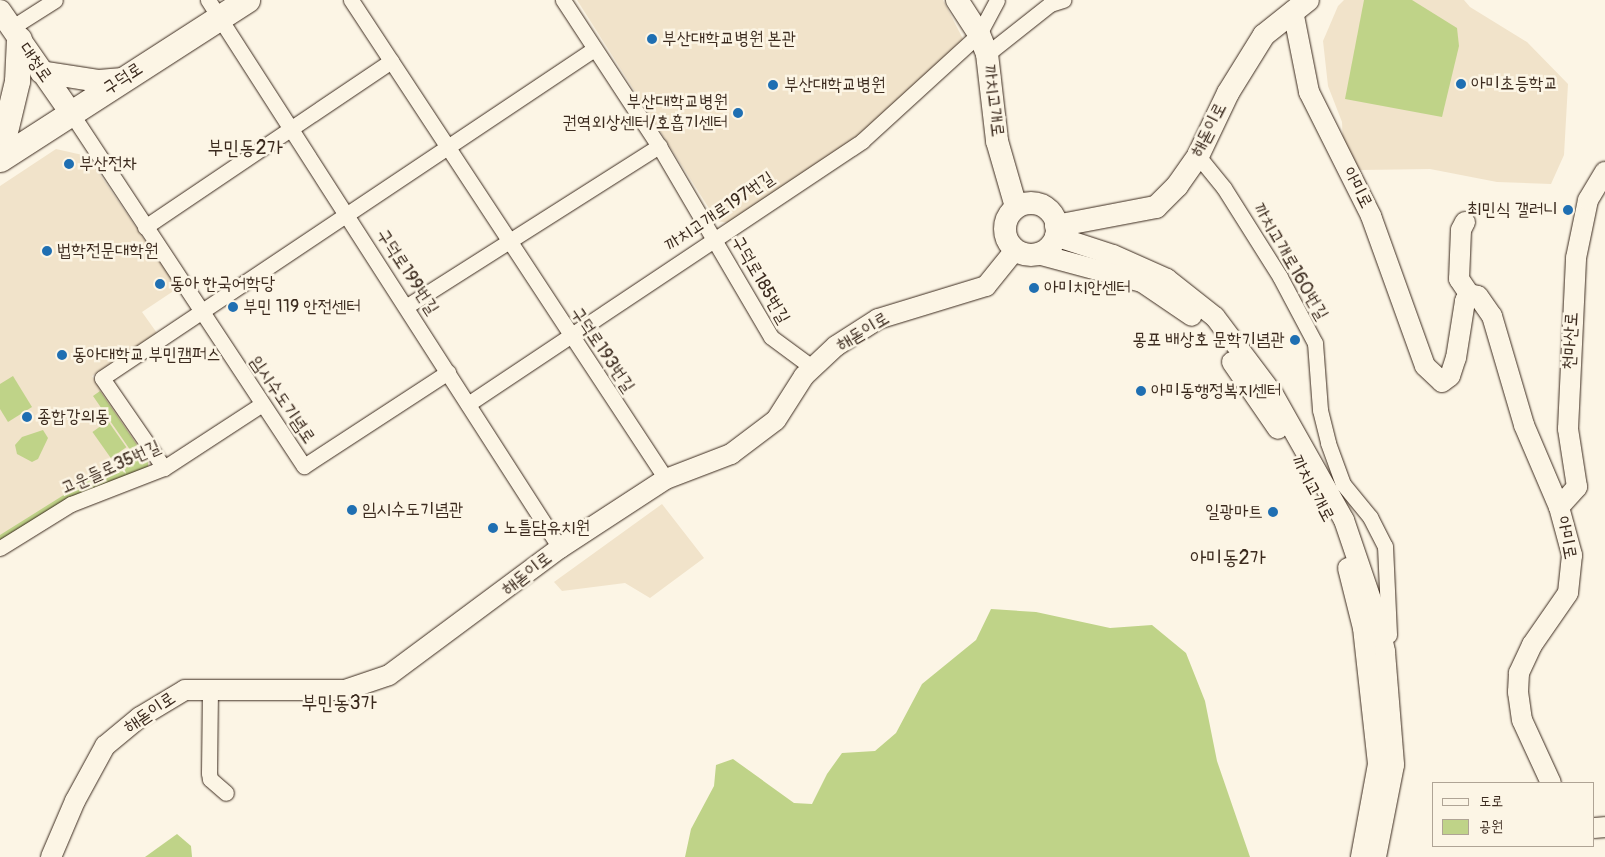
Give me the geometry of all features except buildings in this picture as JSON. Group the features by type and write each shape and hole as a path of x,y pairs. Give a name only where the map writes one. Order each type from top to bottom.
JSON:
{"main road":[{"name":"구덕로","path":"0,159 123,80 214,9 247,0"},
{"name":"까치고개로","path":"957,0 983,44 997,141 1016,207"},
{"name":"해돋이로","path":"1056,231 1156,207 1177,186 1198,156 1228,93 1264,34 1301,5"},
{"name":"대청로","path":"10,26 70,113"},
{"path":"0,152 18,81 10,26"},
{"path":"41,72 99,81 123,80"},
{"path":"1024,204 1041,205 1054,217 1056,231 1049,247 1038,254 1026,254 1015,250 1006,236 1004,228 1010,213 1016,207 1024,204"}],"street":[{"path":"10,26 55,0"},
{"name":"구덕로193번길","path":"351,0 507,242 666,479"},
{"name":"구덕로185번길","path":"563,0 659,146 771,337 813,368"},
{"path":"983,44 998,0"},
{"path":"983,44 1050,4 1063,0"},
{"name":"아미로","path":"1301,5 1309,92 1371,216 1426,366 1442,382 1454,370 1460,319 1469,294"},
{"name":"구덕로199번길","path":"214,9 293,128 560,548"},
{"name":"까치고개로197번길","path":"468,404 862,141 983,44"},
{"path":"164,468 102,378 594,49"},
{"path":"145,227 391,61"},
{"name":"임시수도기념로","path":"70,113 304,466 448,372"},
{"path":"407,306 659,146"},
{"name":"까치고개로160번길","path":"1198,156 1224,188 1280,277 1315,343 1320,410 1331,451 1343,484 1370,517 1385,546 1389,638 1385,652"},
{"name":"천마산로","path":"1559,507 1577,487 1568,429 1576,258 1588,200 1605,172"},
{"path":"1088,222 1084,236 1096,250"},
{"name":"아미로","path":"1465,222 1461,230 1459,279 1469,294 1486,304 1492,316 1524,425 1559,507 1572,555 1568,593 1560,610 1532,645 1519,673 1518,692 1522,720 1551,782"},
{"path":"1056,231 1096,250 1134,263 1167,280 1208,312 1273,394 1344,520 1379,623 1385,652 1394,764 1376,857"},
{"name":"해돋이로","path":"51,857 75,801 105,746 140,717 185,690 345,690 389,675 560,548 666,479 731,454 776,420 813,368 836,346 878,319 986,286 1015,250"},
{"name":"까치고개로","path":"1038,254 1142,282 1206,326 1264,406 1304,472 1332,526 1350,572 1363,628 1378,764 1361,857"},
{"name":"고운들로35번길","path":"0,548 72,504 164,468 262,404"},
{"path":"210,690 209,773 210,779 226,793"}],"shaded area":[{"name":"부산대학교병원","path":"577,0 943,0 963,39 863,135 729,223 717,221"},
{"path":"1344,0 1464,0 1470,7 1527,42 1568,84 1564,155 1551,184 1497,182 1430,169 1361,170 1352,165 1343,146 1342,122 1328,86 1323,41 1338,6"},
{"name":"동아대학교 부민캠퍼스","path":"56,149 87,156 178,288 142,312 157,333 92,376 149,460 149,469 0,543 0,186"},
{"path":"662,504 704,558 650,598 625,583 562,591 554,582"}],"green space":[{"path":"1364,0 1412,0 1457,28 1459,46 1442,117 1345,99"},
{"path":"13,376 32,407 8,422 0,409 0,384"},
{"path":"100,391 148,461 148,468 0,542 0,535 110,466 115,473 135,457 93,396"},
{"path":"108,421 126,447 111,458 92,432"},
{"path":"43,430 48,438 38,459 32,462 17,454 15,445 22,437"},
{"path":"991,609 1036,612 1110,628 1152,625 1186,653 1205,701 1217,761 1250,857 685,857 691,829 714,786 716,765 733,759 794,803 812,804 827,774 842,753 875,751 896,733 922,684 976,640"},
{"path":"177,834 191,846 192,857 145,857"}],"place":[{"name":"부산대학교병원 본관","path":"652,39"},
{"name":"아미초등학교","path":"1461,84"},
{"name":"부산대학교병원","path":"773,85"},
{"name":"부산대학교병원 권역외상센터/호흡기센터","path":"738,113"},
{"name":"부산전차","path":"69,164"},
{"name":"최민식 갤러니","path":"1568,210"},
{"name":"법학전문대학원","path":"47,251"},
{"name":"동아 한국어학당","path":"160,284"},
{"name":"아미치안센터","path":"1034,288"},
{"name":"부민 119 안전센터","path":"233,307"},
{"name":"몽포 배상호 문학기념관","path":"1295,340"},
{"name":"동아대학교 부민캠퍼스","path":"62,355"},
{"name":"아미동행정복지센터","path":"1141,391"},
{"name":"종합강의동","path":"27,417"},
{"name":"임시수도기념관","path":"352,510"},
{"name":"일광마트","path":"1273,512"},
{"name":"노틀담유치원","path":"493,528"}],"district":[{"name":"부민동2가","path":"245,147"},
{"name":"아미동2가","path":"1228,557"},
{"name":"부민동3가","path":"339,702"}]}
